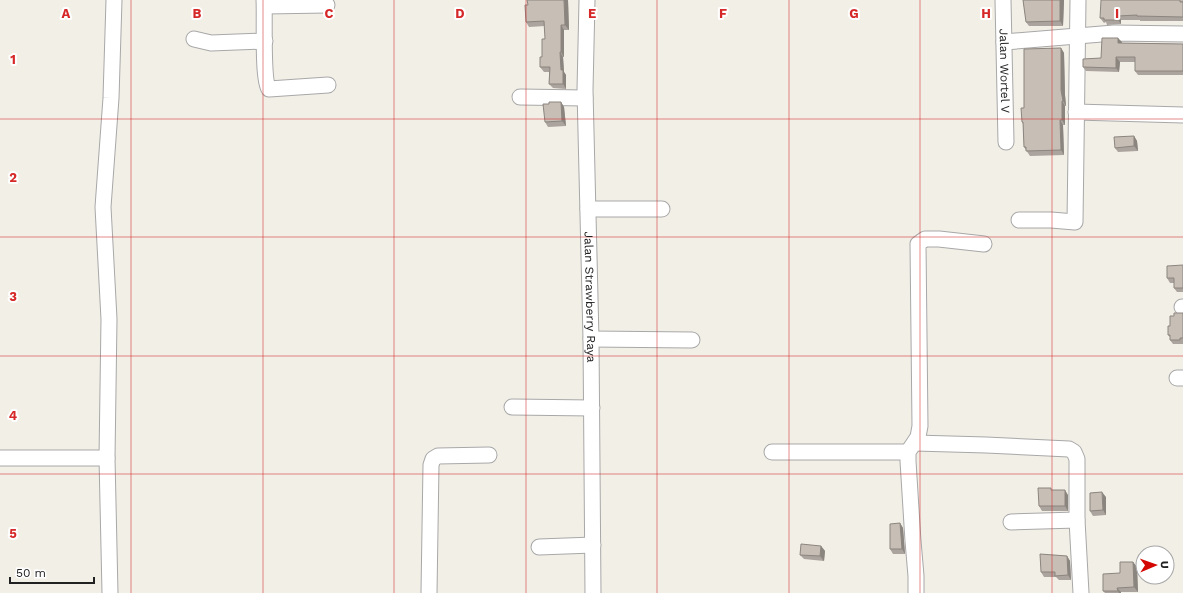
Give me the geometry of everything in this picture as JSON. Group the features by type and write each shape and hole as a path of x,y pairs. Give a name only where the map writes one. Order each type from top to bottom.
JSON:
{"street":[{"path":"110,593 107,458 109,319 103,207 111,98 114,0"},
{"name":"Jalan Strawberry Raya","path":"587,0 585,98 592,339 593,593"},
{"name":"Jalan Wortel V","path":"1003,0 1006,142"},
{"path":"1019,220 1075,222 1078,0"},
{"path":"327,5 264,3 265,78 269,89 328,85"},
{"path":"1004,42 1114,33 1183,34"},
{"path":"194,39 211,43 265,41"},
{"path":"520,97 585,98"},
{"path":"1076,112 1183,115"},
{"path":"588,209 662,209"},
{"path":"916,593 908,461 912,447 918,437 920,426 918,244 925,239 939,239 984,244"},
{"path":"592,339 692,340"},
{"path":"512,407 592,408"},
{"path":"772,452 986,445 1069,449 1074,452 1077,459 1077,520 1081,593"},
{"path":"429,593 433,459 438,456 489,455"},
{"path":"0,458 107,458"},
{"path":"1011,522 1077,520"},
{"path":"539,547 593,545"}],"building":[{"path":"527,0 564,0 565,25 561,25 560,52 561,70 563,70 563,84 549,84 550,67 540,67 540,57 542,57 542,39 545,39 544,21 526,22 525,5 528,5"},
{"path":"1023,0 1060,0 1060,21 1026,22"},
{"path":"1101,0 1180,0 1180,2 1183,2 1183,17 1137,15 1118,16 1118,20 1104,20 1104,18 1100,18"},
{"path":"1102,38 1118,38 1118,43 1183,44 1183,71 1135,71 1135,57 1116,57 1116,68 1083,67 1083,59 1101,58"},
{"path":"1061,48 1061,90 1063,101 1062,120 1060,120 1061,150 1026,151 1026,147 1024,147 1021,108 1024,108 1024,49"},
{"path":"549,102 561,102 562,121 545,122 543,104 549,104"},
{"path":"1134,136 1134,146 1115,148 1114,137"},
{"path":"1183,265 1183,288 1174,288 1174,278 1167,278 1167,266"},
{"path":"1174,313 1183,313 1183,338 1180,338 1180,340 1170,340 1170,335 1168,335 1170,316 1174,316"},
{"path":"1038,488 1065,490 1065,506 1039,506"},
{"path":"1102,492 1103,510 1090,511 1090,493"},
{"path":"900,523 902,549 890,549 890,524"},
{"path":"801,544 821,546 820,556 800,555"},
{"path":"1040,554 1067,556 1068,575 1055,576 1055,572 1041,572"},
{"path":"1120,562 1133,562 1134,587 1117,588 1118,591 1103,591 1103,574 1120,573"}]}
